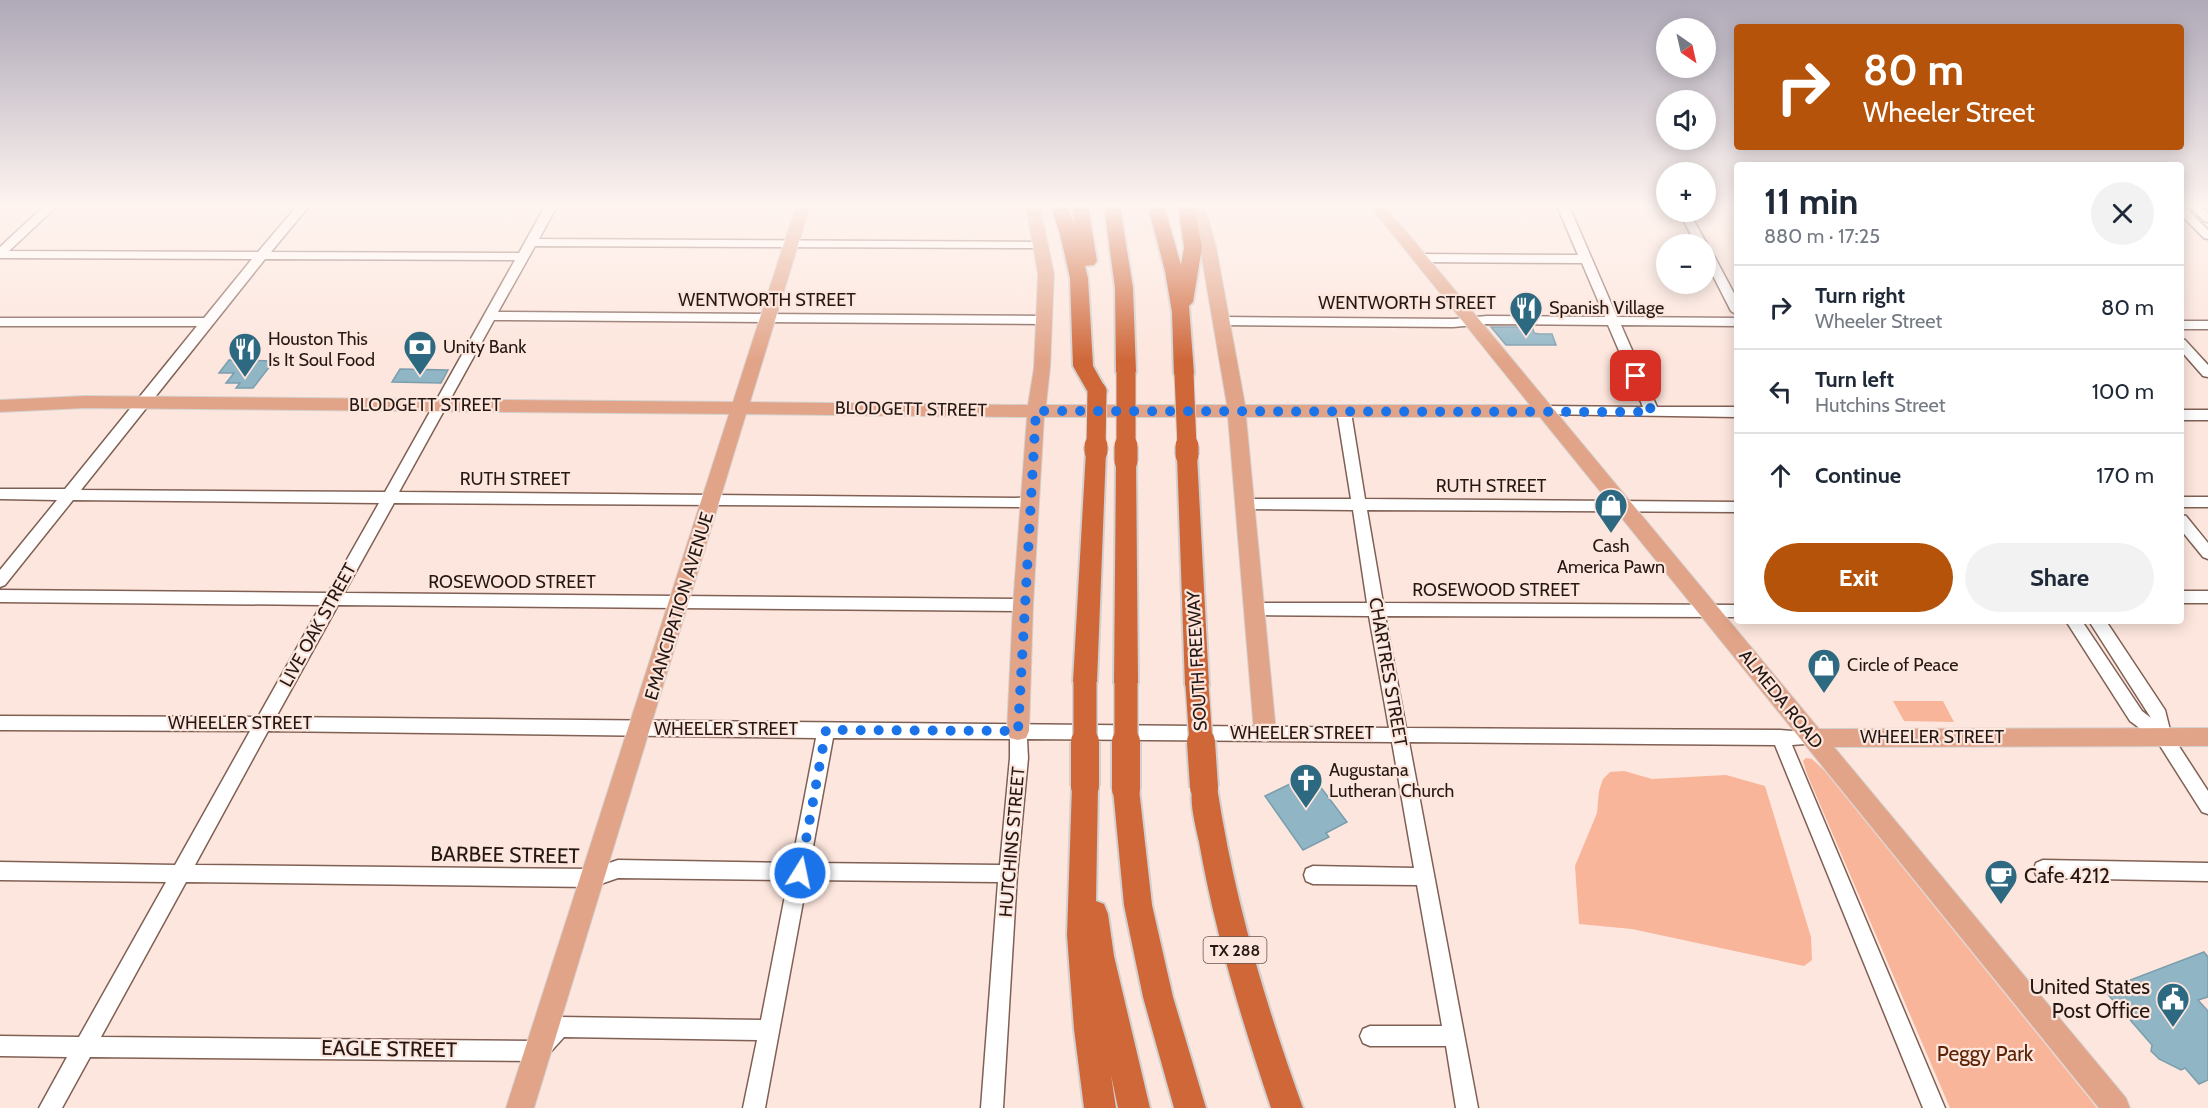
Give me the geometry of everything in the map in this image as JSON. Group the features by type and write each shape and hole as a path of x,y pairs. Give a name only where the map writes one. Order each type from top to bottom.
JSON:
{"highway":[{"path":"1075,258 1090,366 1097,391 1085,682 1086,823 1091,898 1099,956 1134,1106"},
{"path":"1088,258 1090,366"},
{"path":"1120,258 1124,288 1126,372 1126,789 1138,905 1161,1007 1190,1108"},
{"name":"SOUTH FREEWAY","path":"1170,258 1181,312 1197,685 1204,787 1215,864 1236,951 1287,1108"},
{"path":"1181,312 1191,258"},
{"path":"1086,823 1081,935 1089,1029 1100,1108"}],"main road":[{"name":"EMANCIPATION AVENUE","path":"520,1108 787,258"},
{"name":"HUTCHINS STREET","path":"1018,731 1023,605 1036,411 1042,368 1046,274 1043,258"},
{"path":"1209,258 1237,411 1265,732"},
{"name":"ALMEDA ROAD","path":"1419,258 2116,1108"},
{"name":"BLODGETT STREET","path":"0,396 85,402"},
{"name":"BLODGETT STREET","path":"0,406 144,402 1036,411 1544,411"},
{"name":"WHEELER STREET","path":"1812,738 2208,737"}],"street":[{"path":"0,581 259,258"},
{"name":"LIVE OAK STREET","path":"50,1108 523,258"},
{"path":"1419,258 1586,259 1652,412"},
{"path":"1716,271 1734,305"},
{"name":"WENTWORTH STREET","path":"490,316 1044,320"},
{"name":"WENTWORTH STREET","path":"1222,321 1734,322"},
{"path":"0,322 207,322"},
{"path":"2184,325 2208,324"},
{"path":"2184,346 2208,373"},
{"name":"BLODGETT STREET","path":"1544,411 1734,412"},
{"name":"CHARTRES STREET","path":"1344,412 1376,609 1467,1108"},
{"path":"2184,415 2208,415"},
{"name":"RUTH STREET","path":"0,494 1030,503"},
{"path":"2184,502 2208,502"},
{"name":"RUTH STREET","path":"1244,504 1734,507"},
{"path":"2184,524 2208,553"},
{"name":"ROSEWOOD STREET","path":"0,596 1023,605"},
{"path":"2184,597 2208,597"},
{"name":"ROSEWOOD STREET","path":"1255,609 1734,611"},
{"path":"2076,624 2136,716 2163,736 2208,806"},
{"path":"2099,624 2159,715 2163,736"},
{"name":"WHEELER STREET","path":"0,723 263,723 640,729 1812,738"},
{"path":"754,1108 826,730"},
{"name":"HUTCHINS STREET","path":"992,1108 1008,874 1019,758 1018,731"},
{"path":"1780,738 1934,1108"},
{"name":"BARBEE STREET","path":"0,871 592,878 618,869 1008,874"},
{"path":"2043,869 2208,872"},
{"path":"1313,875 1425,877"},
{"path":"538,1051 560,1027 769,1030"},
{"path":"1370,1036 1454,1036"},
{"name":"EAGLE STREET","path":"0,1046 538,1051"}],"green space":[{"path":"1893,701 1943,701 1954,722 1904,721"},
{"name":"Peggy Park","path":"1806,758 1812,759 1824,770 2097,1108 1950,1108 1807,774 1803,761"},
{"path":"1624,771 1652,779 1726,775 1765,786 1811,937 1812,960 1804,966 1632,929 1579,924 1575,866 1597,813 1599,791 1603,779 1610,772"}],"building":[{"name":"Spanish Village","path":"1491,327 1525,327 1533,329 1534,333 1552,334 1556,345 1506,345"},
{"name":"Houston This Is It Soul Food","path":"229,360 274,361 253,388 236,388 240,383 226,383 234,373 219,373"},
{"name":"Unity Bank","path":"400,369 448,370 441,383 392,382"},
{"name":"Augustana Lutheran Church","path":"1313,777 1347,822 1326,833 1329,837 1303,850 1265,796 1290,784 1293,787"},
{"name":"United States Post Office","path":"2204,952 2208,957 2208,997 2198,1000 2208,1011 2208,1080 2199,1084 2185,1068 2181,1070 2159,1059 2151,1051 2152,1045 2104,990"}],"place":[{"name":"Spanish Village","path":"1526,337"},
{"name":"Unity Bank","path":"420,376"},
{"name":"Houston This Is It Soul Food","path":"245,378"},
{"name":"Cash America Pawn","path":"1611,534"},
{"name":"Circle of Peace","path":"1824,694"},
{"name":"Augustana Lutheran Church","path":"1306,809"},
{"name":"Cafe 4212","path":"2001,905"},
{"name":"United States Post Office","path":"2173,1028"}],"route":[{"path":"800,873 826,730 1018,731 1023,605 1036,411 1652,412 1636,376"}]}
